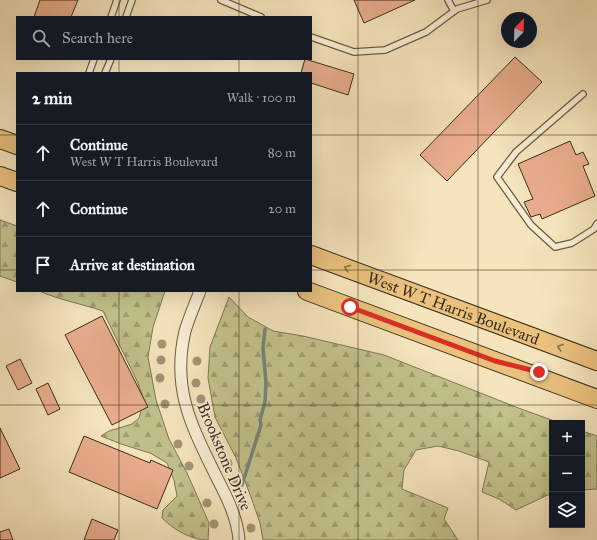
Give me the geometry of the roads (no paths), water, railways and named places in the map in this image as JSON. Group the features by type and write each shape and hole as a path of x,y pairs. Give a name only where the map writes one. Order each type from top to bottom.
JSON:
{"main road":[{"path":"0,139 16,145"},
{"path":"0,176 16,182"},
{"name":"West W T Harris Boulevard","path":"312,255 597,361"},
{"path":"310,292 597,399"},
{"path":"495,361 597,387"}],"street":[{"name":"Brookstone Drive","path":"200,292 185,331 181,366 181,384 185,405 193,430 231,506 239,540"}],"lane":[{"path":"111,16 117,0"},
{"path":"126,16 132,0"},
{"path":"221,0 259,16"},
{"path":"448,0 454,11"},
{"path":"312,37 354,52 385,50 426,32 457,9 487,0"},
{"path":"89,72 94,60"},
{"path":"105,72 111,60"},
{"path":"583,94 516,152 497,177 531,226 554,247 572,243 594,229 597,224"}],"waterway":[{"path":"242,485 261,425 260,420 265,402 266,383 263,348 265,329"}]}
